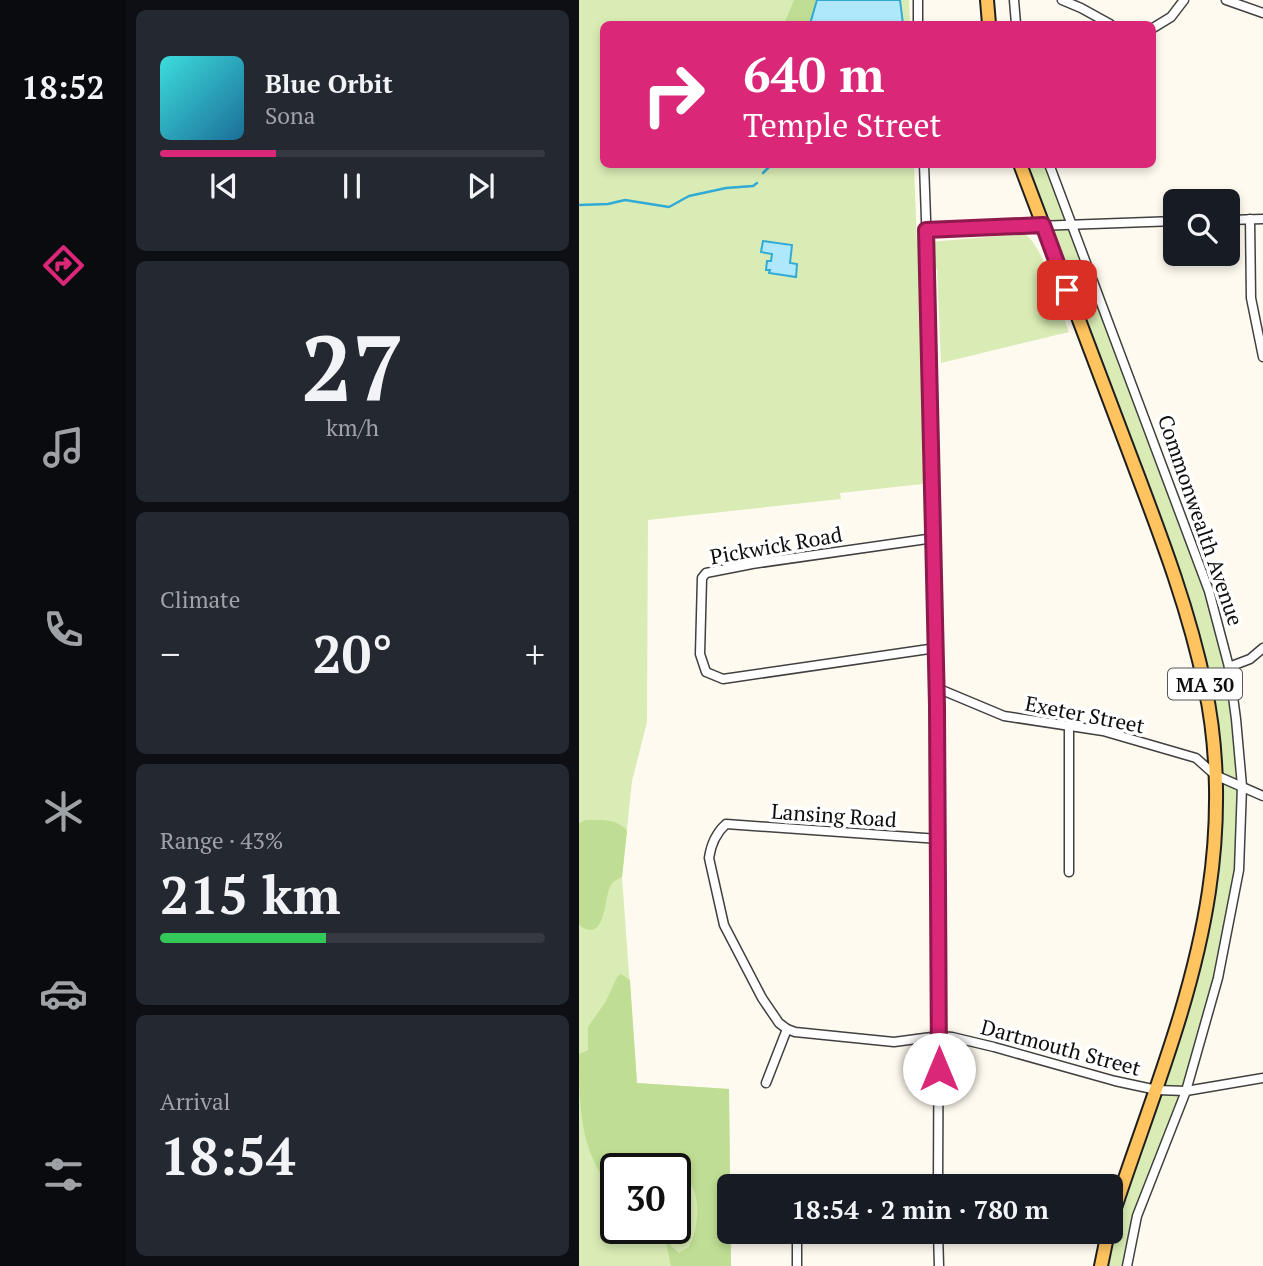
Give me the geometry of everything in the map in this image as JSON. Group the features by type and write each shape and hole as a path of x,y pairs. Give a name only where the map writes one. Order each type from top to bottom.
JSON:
{"main road":[{"path":"987,0 989,21"},
{"name":"Commonwealth Avenue","path":"1022,168 1157,525 1184,604 1206,689 1215,775 1213,855 1199,943 1157,1090 1123,1186"},
{"path":"1101,1266 1106,1244"}],"street":[{"path":"918,0 919,21"},
{"path":"1014,0 1016,21"},
{"path":"1062,0 1104,21"},
{"path":"1156,27 1171,17 1184,0"},
{"path":"1226,0 1263,13"},
{"path":"924,168 937,688 938,1174"},
{"name":"Commonwealth Avenue","path":"1051,168 1201,570 1221,633 1229,667 1242,786 1239,870 1218,978 1186,1091 1137,1216 1127,1266"},
{"path":"1240,219 1263,219"},
{"path":"1250,219 1251,298 1262,351"},
{"path":"926,230 1163,222"},
{"name":"Pickwick Road","path":"934,538 706,573 702,578 700,654 706,672 723,679 935,648"},
{"path":"1229,667 1250,659 1263,648"},
{"name":"Exeter Street","path":"937,688 1004,716 1125,736 1196,758 1215,775 1263,796"},
{"path":"1069,727 1069,872"},
{"name":"Lansing Road","path":"787,1029 779,1023 762,998 724,925 709,858 715,837 727,824 939,839"},
{"path":"766,1083 787,1029"},
{"name":"Dartmouth Street","path":"787,1029 894,1042 939,1035 994,1047 1115,1082 1157,1090 1186,1091 1263,1078"},
{"path":"797,1244 797,1266"},
{"path":"938,1244 939,1266"}],"green space":[{"path":"579,0 909,0 910,21 600,21 600,168 914,168 917,243 1024,234 1038,250 1044,263 1069,332 941,363 937,269 919,269 923,366 923,484 840,493 841,499 648,520 647,722 632,781 622,877 637,1083 729,1089 730,1174 717,1174 717,1244 731,1244 731,1266 579,1266"},
{"path":"794,0 817,0 811,21 785,21"},
{"path":"1021,168 1050,168 1221,633 1241,786 1239,870 1201,1039 1137,1216 1127,1266 1101,1266 1107,1244 1123,1244 1123,1182 1199,943 1215,809 1198,657"},
{"path":"586,820 614,822 627,831 622,877 610,887 599,925 588,930 579,925 579,823"},
{"path":"621,974 630,980 637,1083 729,1089 730,1174 717,1174 717,1244 731,1244 731,1266 671,1266 666,1244 671,1244 679,1253 689,1247 697,1219 696,1198 691,1185 691,1153 600,1153 600,1172 592,1157 583,1124 579,1054 588,1050 588,1027 606,1001"}],"water":[{"path":"817,0 900,0 903,21 811,21"},
{"path":"763,241 792,245 790,263 797,264 796,277 769,273 770,270 766,270 767,261 771,261 772,254 761,252"}],"waterway":[{"path":"763,173 768,168"},
{"path":"579,205 608,204 625,200 669,207 689,196 726,188 753,186 757,183"}],"route":[{"path":"939,1069 937,706 931,355 926,230 1043,225 1067,290"}]}
